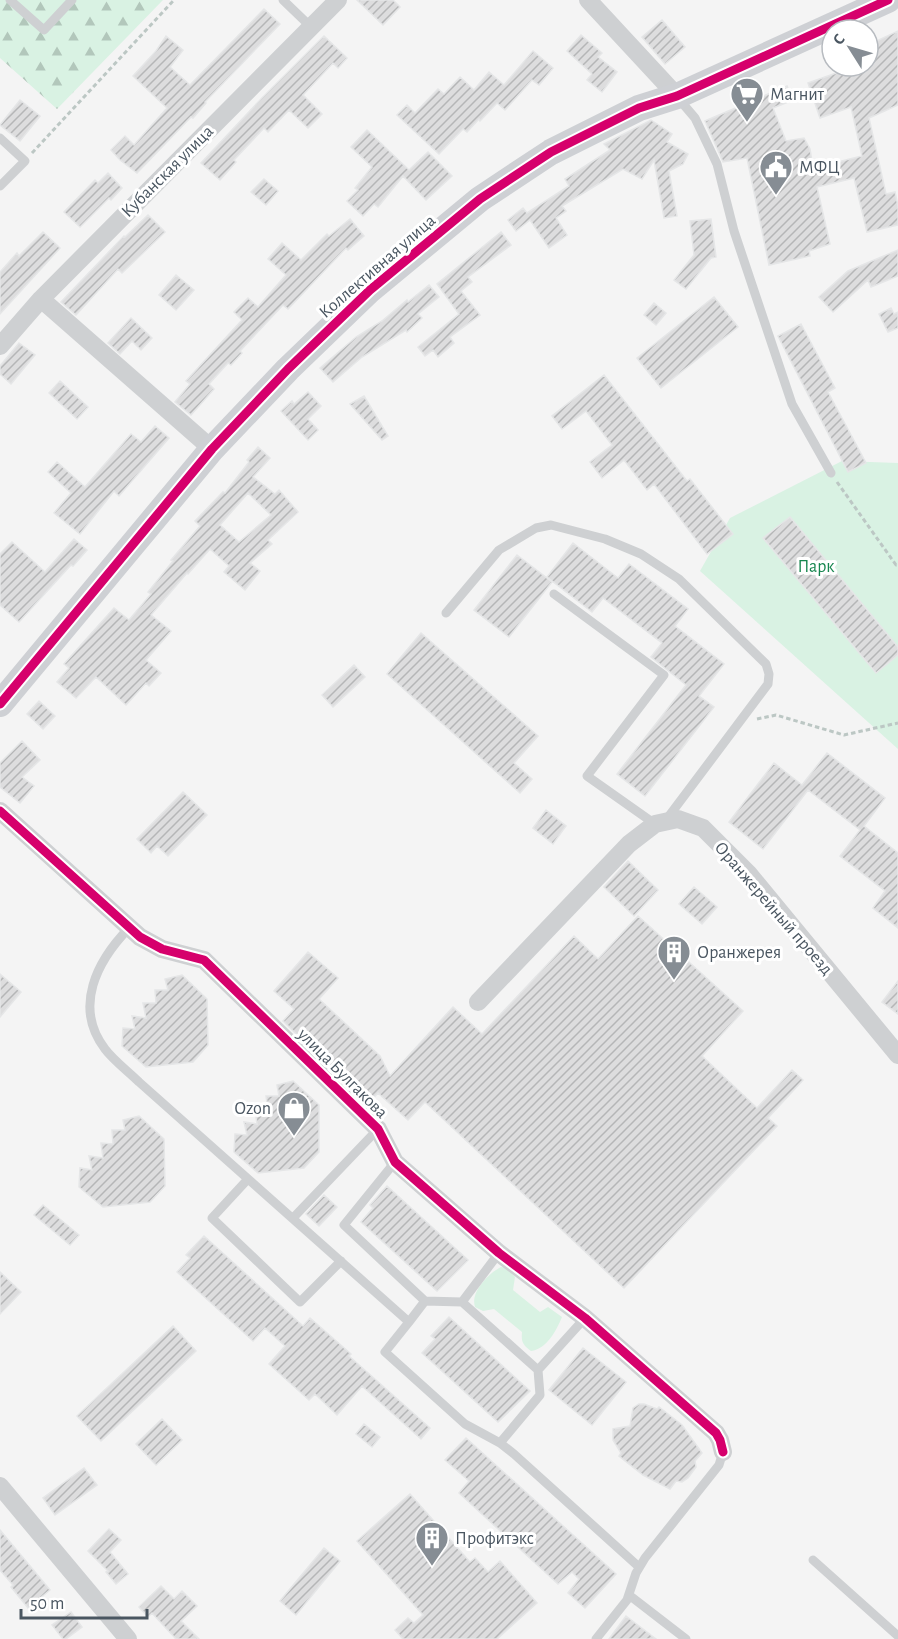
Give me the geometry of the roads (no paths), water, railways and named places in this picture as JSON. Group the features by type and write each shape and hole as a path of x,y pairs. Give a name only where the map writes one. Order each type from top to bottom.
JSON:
{"street":[{"name":"Кубанская улица","path":"0,346 41,299 338,0"},
{"path":"588,0 677,96"},
{"name":"Коллективная улица","path":"0,704 212,449 288,369 370,290 480,199 551,152 639,108 677,96 888,0"},
{"path":"41,299 212,449"},
{"name":"улица Булгакова","path":"0,811 140,937 162,949 204,960 378,1129 395,1162 500,1253 585,1318 716,1433 723,1452"},
{"name":"Оранжерейный проезд","path":"660,823 678,819 703,828 748,873 898,1055"},
{"path":"478,1002 629,844 660,823"},
{"path":"0,1486 128,1639"}],"lane":[{"path":"10,0 44,30 72,0"},
{"path":"283,0 310,26"},
{"path":"677,96 695,118 717,164 734,231 792,404 831,473"},
{"path":"0,138 25,161 0,186"},
{"path":"446,613 499,550 536,528 551,525 605,539 641,554 679,579 766,664 769,674 768,684 741,723 660,823 587,776 664,675 554,594"},
{"path":"129,928 112,946 92,984 90,1008 94,1027 105,1049 139,1082 409,1322"},
{"path":"293,1218 378,1129"},
{"path":"395,1162 344,1225 425,1301 462,1302 538,1370 540,1395 500,1443"},
{"path":"248,1179 212,1218 300,1302 341,1261"},
{"path":"462,1302 500,1253"},
{"path":"425,1301 385,1352 465,1424 500,1443 639,1567"},
{"path":"538,1370 585,1318"},
{"path":"596,1639 629,1595 639,1567 719,1465 723,1452"},
{"path":"813,1560 898,1636"},
{"path":"629,1595 686,1639"}],"place":[{"name":"Магнит","path":"747,123"},
{"name":"МФЦ","path":"776,196"},
{"name":"Оранжерея","path":"674,981"},
{"name":"Ozon","path":"294,1137"},
{"name":"Профитэкс","path":"432,1567"}],"park label":[{"name":"Парк","path":"816,566"}]}
